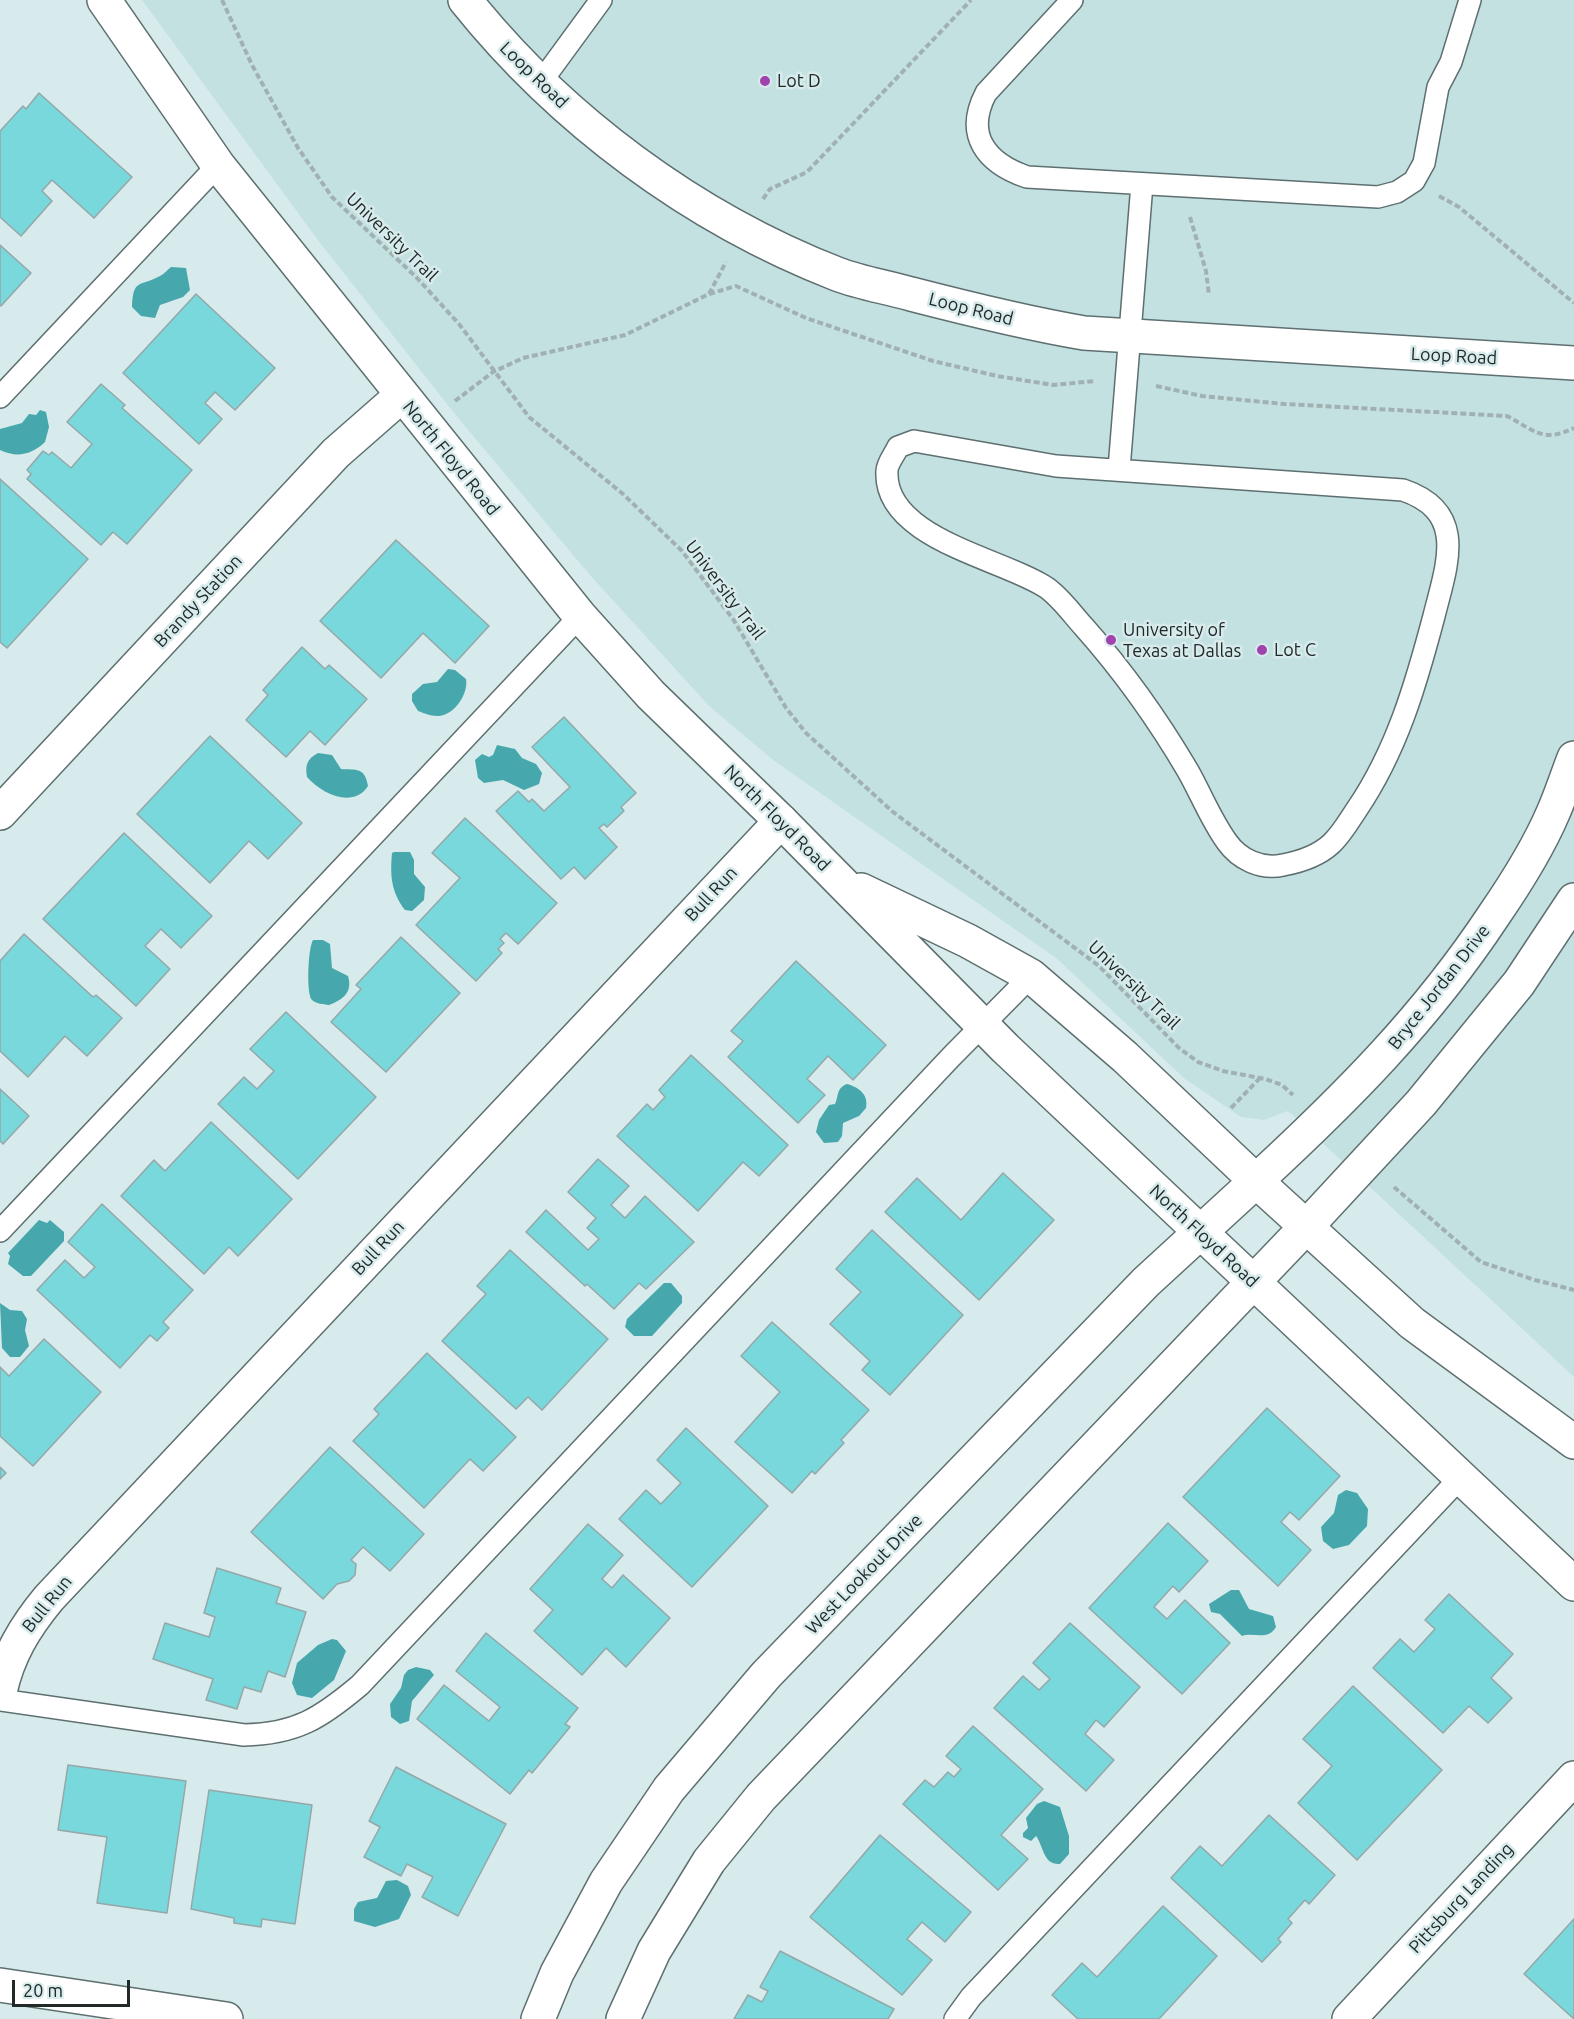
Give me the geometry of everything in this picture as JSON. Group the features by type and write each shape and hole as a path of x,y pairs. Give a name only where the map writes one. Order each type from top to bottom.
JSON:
{"street":[{"name":"North Floyd Road","path":"104,0 218,165 401,396 580,616 651,695 781,821 983,1025 1574,1584"},
{"name":"Loop Road","path":"465,0 494,36 590,127 688,198 743,232 838,275 1008,320 1129,338 1574,363"},
{"name":"Brandy Station","path":"0,813 336,453 401,396"},
{"name":"Bryce Jordan Drive","path":"1256,1181 1321,1122 1401,1039 1471,951 1514,886 1553,814 1574,758"},
{"name":"Bull Run","path":"0,1692 5,1669 14,1648 29,1622 49,1598 781,821"},
{"name":"North Floyd Road","path":"840,880 969,941 1030,976 1125,1057 1256,1181 1412,1323 1574,1442"},
{"path":"623,2019 654,1951 709,1861 761,1797 1254,1282 1436,1085 1519,982 1574,900"},
{"name":"West Lookout Drive","path":"538,2019 557,1973 606,1882 669,1789 766,1675 1146,1282 1256,1181"},
{"name":"Pittsburg Landing","path":"1348,2019 1574,1778"},
{"path":"0,1985 226,2019"}],"lane":[{"path":"541,82 601,0"},
{"path":"1072,0 986,93 978,109 976,126 981,143 993,159 1009,171 1027,177 1378,198 1397,192 1414,181 1424,163 1438,87 1451,62 1470,0"},
{"path":"0,397 218,165"},
{"path":"1119,469 1142,184"},
{"path":"914,441 1056,466 1119,469 1403,490 1423,496 1438,511 1448,528 1441,588 1416,683 1400,729 1375,783 1331,844 1303,861 1273,868 1246,860 1227,842 1175,750 1130,682 1048,589 1010,569 964,552 927,532 903,512 889,491 887,469 898,447 914,441"},
{"path":"0,1231 580,616"},
{"path":"0,1700 244,1735 272,1734 290,1730 331,1709 360,1685 1030,976"},
{"path":"955,2019 971,1997 1460,1478"}],"path":[{"name":"University Trail","path":"222,0 252,65 298,148 332,197 350,218 417,278 459,324 529,417 623,494 682,551 733,619 786,708 806,733 893,812 1099,966 1179,1048 1198,1062 1282,1085 1297,1098"},
{"path":"759,205 770,189 807,172 971,0"},
{"path":"1188,206 1206,270 1209,295"},
{"path":"1459,207 1574,303"},
{"path":"709,294 729,258"},
{"path":"450,405 493,372 523,358 625,335 709,294 736,286 853,336 933,361 1053,385 1088,380"},
{"path":"1160,387 1202,396 1284,404 1507,416 1538,434 1557,437 1574,428"},
{"path":"1228,1111 1260,1078"},
{"path":"1403,1195 1481,1262 1574,1290"}],"shaded area":[{"name":"University of Texas at Dallas","path":"142,0 1574,0 1574,1377 1288,1111 1264,1120 1241,1117 1185,1079 1056,958 773,760 709,706 589,574 458,418 320,243"}],"water":[{"path":"171,267 186,268 190,290 183,297 160,305 155,318 141,316 132,307 136,287 161,275"},
{"path":"40,410 46,412 49,427 45,442 24,454 12,454 0,450 0,429 22,423 29,414 36,415"},
{"path":"448,669 455,670 466,679 465,691 459,704 443,715 432,716 418,711 412,701 412,694 423,684 437,682"},
{"path":"497,745 515,749 522,758 536,764 542,773 539,784 524,790 503,780 484,783 478,778 475,760 482,754 489,757 493,755"},
{"path":"318,753 332,755 341,769 359,771 365,775 368,786 362,793 346,798 321,789 307,777 306,773 309,760"},
{"path":"394,852 410,852 414,860 414,874 425,887 424,900 412,911 405,910 394,890 391,869"},
{"path":"313,940 323,940 330,944 332,968 348,976 349,987 346,995 329,1005 316,1002 310,996 308,971"},
{"path":"847,1084 862,1092 866,1099 866,1108 859,1116 843,1123 842,1136 838,1142 824,1143 816,1132 819,1120 829,1105 835,1104 839,1090"},
{"path":"39,1220 47,1223 50,1220 64,1232 64,1241 31,1276 23,1276 8,1264 10,1256 8,1253"},
{"path":"664,1283 671,1283 682,1296 682,1303 652,1336 634,1336 625,1327 627,1319"},
{"path":"0,1303 10,1310 22,1311 27,1319 25,1330 29,1346 20,1357 10,1357 2,1348"},
{"path":"1346,1490 1357,1493 1368,1509 1367,1526 1349,1545 1333,1549 1323,1541 1321,1527 1334,1513 1338,1495"},
{"path":"1231,1590 1239,1590 1249,1609 1273,1616 1276,1627 1273,1631 1265,1635 1242,1636 1220,1614 1211,1612 1209,1604"},
{"path":"332,1639 337,1640 346,1651 334,1680 312,1698 297,1695 292,1683 297,1663 318,1645"},
{"path":"416,1667 430,1670 434,1675 412,1701 409,1721 400,1724 391,1717 390,1704 401,1688 404,1675 408,1670"},
{"path":"1044,1801 1060,1807 1069,1836 1069,1854 1060,1864 1050,1862 1036,1836 1031,1841 1023,1837 1023,1833 1028,1828 1026,1818 1037,1804"},
{"path":"397,1880 408,1886 411,1895 399,1919 375,1927 354,1921 354,1909 358,1902 377,1898 386,1881"}],"building":[{"path":"39,93 132,177 94,218 52,180 42,191 52,201 21,236 0,217 0,131 23,106 26,109"},
{"path":"0,245 31,273 1,306 0,305"},
{"path":"196,294 275,368 235,410 215,392 205,403 222,419 199,444 123,373"},
{"path":"101,384 125,405 122,408 192,470 127,544 113,532 101,545 27,479 31,474 27,470 43,451 49,455 52,452 71,468 92,444 67,422"},
{"path":"0,479 88,559 7,648 0,642"},
{"path":"396,540 489,626 455,663 423,633 381,678 320,621"},
{"path":"302,647 325,669 329,665 367,699 325,745 310,731 286,757 246,720 268,695 263,690"},
{"path":"564,717 636,793 621,807 624,811 607,827 604,824 599,828 617,847 585,879 574,867 561,879 496,811 518,791 529,802 532,799 544,811 570,787 532,747"},
{"path":"210,736 302,823 268,859 249,841 210,883 137,814"},
{"path":"465,818 557,903 518,944 506,933 500,939 504,943 498,949 502,953 476,981 416,925 460,878 432,853"},
{"path":"124,833 212,916 181,948 161,929 145,946 170,969 136,1006 43,919"},
{"path":"24,934 93,997 96,995 122,1018 87,1056 65,1036 28,1077 0,1051 0,961"},
{"path":"401,937 460,993 386,1072 331,1022 361,989 356,985"},
{"path":"796,961 886,1045 853,1080 828,1056 807,1079 825,1095 798,1123 728,1057 743,1041 731,1031"},
{"path":"286,1012 376,1097 298,1179 218,1104 244,1077 257,1089 274,1071 250,1049"},
{"path":"691,1055 788,1145 759,1176 743,1162 698,1211 617,1136 647,1104 653,1110 665,1097 659,1090"},
{"path":"0,1089 29,1116 3,1144 0,1141"},
{"path":"211,1122 292,1199 238,1256 229,1247 204,1274 121,1196 154,1160 165,1171"},
{"path":"598,1159 629,1186 611,1205 625,1218 645,1196 694,1242 646,1289 639,1283 614,1309 526,1232 546,1210 588,1250 599,1239 587,1228 596,1218 568,1192"},
{"path":"1003,1173 1054,1220 979,1300 885,1212 917,1178 961,1220"},
{"path":"102,1204 193,1290 163,1322 169,1328 157,1341 150,1335 120,1368 37,1290 65,1260 84,1278 95,1267 68,1242"},
{"path":"872,1230 963,1315 890,1395 862,1370 870,1361 830,1324 861,1292 836,1269"},
{"path":"510,1250 608,1339 542,1410 528,1397 516,1409 442,1341 486,1294 477,1286"},
{"path":"772,1322 869,1410 841,1440 844,1443 815,1474 812,1471 792,1493 735,1442 780,1392 741,1356"},
{"path":"44,1339 101,1392 33,1466 0,1436 0,1367 9,1376"},
{"path":"427,1353 516,1437 483,1471 470,1459 424,1508 353,1441 379,1414 374,1409"},
{"path":"1267,1408 1340,1476 1299,1520 1290,1512 1281,1522 1311,1550 1278,1586 1183,1497"},
{"path":"686,1428 768,1506 692,1587 619,1519 646,1490 661,1504 681,1483 657,1460"},
{"path":"330,1447 424,1534 390,1571 363,1547 351,1560 356,1564 355,1575 349,1581 337,1584 323,1599 251,1532"},
{"path":"0,1467 6,1473 0,1479"},
{"path":"1168,1523 1208,1561 1179,1592 1173,1586 1154,1607 1167,1619 1185,1600 1230,1643 1182,1694 1089,1608"},
{"path":"588,1524 623,1555 602,1579 612,1588 623,1575 670,1618 626,1667 606,1648 582,1675 534,1631 553,1610 530,1589"},
{"path":"217,1568 281,1588 276,1603 306,1612 285,1677 268,1671 261,1692 244,1687 237,1709 206,1700 213,1679 153,1659 165,1623 209,1637 215,1617 204,1613"},
{"path":"1449,1594 1513,1654 1491,1678 1512,1698 1488,1723 1469,1706 1443,1733 1373,1668 1400,1639 1414,1652 1435,1629 1425,1620"},
{"path":"1070,1623 1140,1687 1104,1727 1096,1720 1085,1734 1114,1760 1086,1791 994,1708 1023,1676 1039,1690 1050,1679 1033,1663"},
{"path":"486,1633 578,1708 565,1724 570,1727 532,1773 529,1770 510,1794 417,1719 444,1685 489,1721 500,1707 456,1671"},
{"path":"1353,1686 1442,1770 1357,1860 1298,1803 1332,1766 1303,1739"},
{"path":"973,1726 1043,1789 1001,1835 1028,1859 998,1890 903,1804 925,1780 934,1787 948,1772 954,1777 961,1769 946,1756"},
{"path":"68,1765 186,1781 167,1913 97,1903 107,1837 58,1830"},
{"path":"396,1767 506,1824 458,1916 422,1897 433,1877 407,1864 401,1876 364,1857 380,1827 369,1821"},
{"path":"209,1790 312,1805 295,1924 262,1919 261,1927 234,1923 234,1918 191,1909"},
{"path":"1269,1815 1335,1875 1309,1904 1305,1900 1288,1919 1292,1923 1278,1939 1281,1942 1262,1962 1171,1878 1200,1846 1222,1866"},
{"path":"880,1835 971,1912 945,1942 922,1922 907,1939 932,1960 902,1995 810,1917"},
{"path":"1163,1906 1217,1956 1159,2019 1078,2019 1052,1995 1082,1963 1097,1977"},
{"path":"1574,1919 1574,2019 1524,1974"},
{"path":"780,1951 894,2009 888,2019 734,2019 748,1995 762,2002 768,1991 760,1987"}],"place":[{"name":"Lot D","path":"765,81"},
{"name":"University of Texas at Dallas","path":"1111,640"},
{"name":"Lot C","path":"1262,650"}]}
